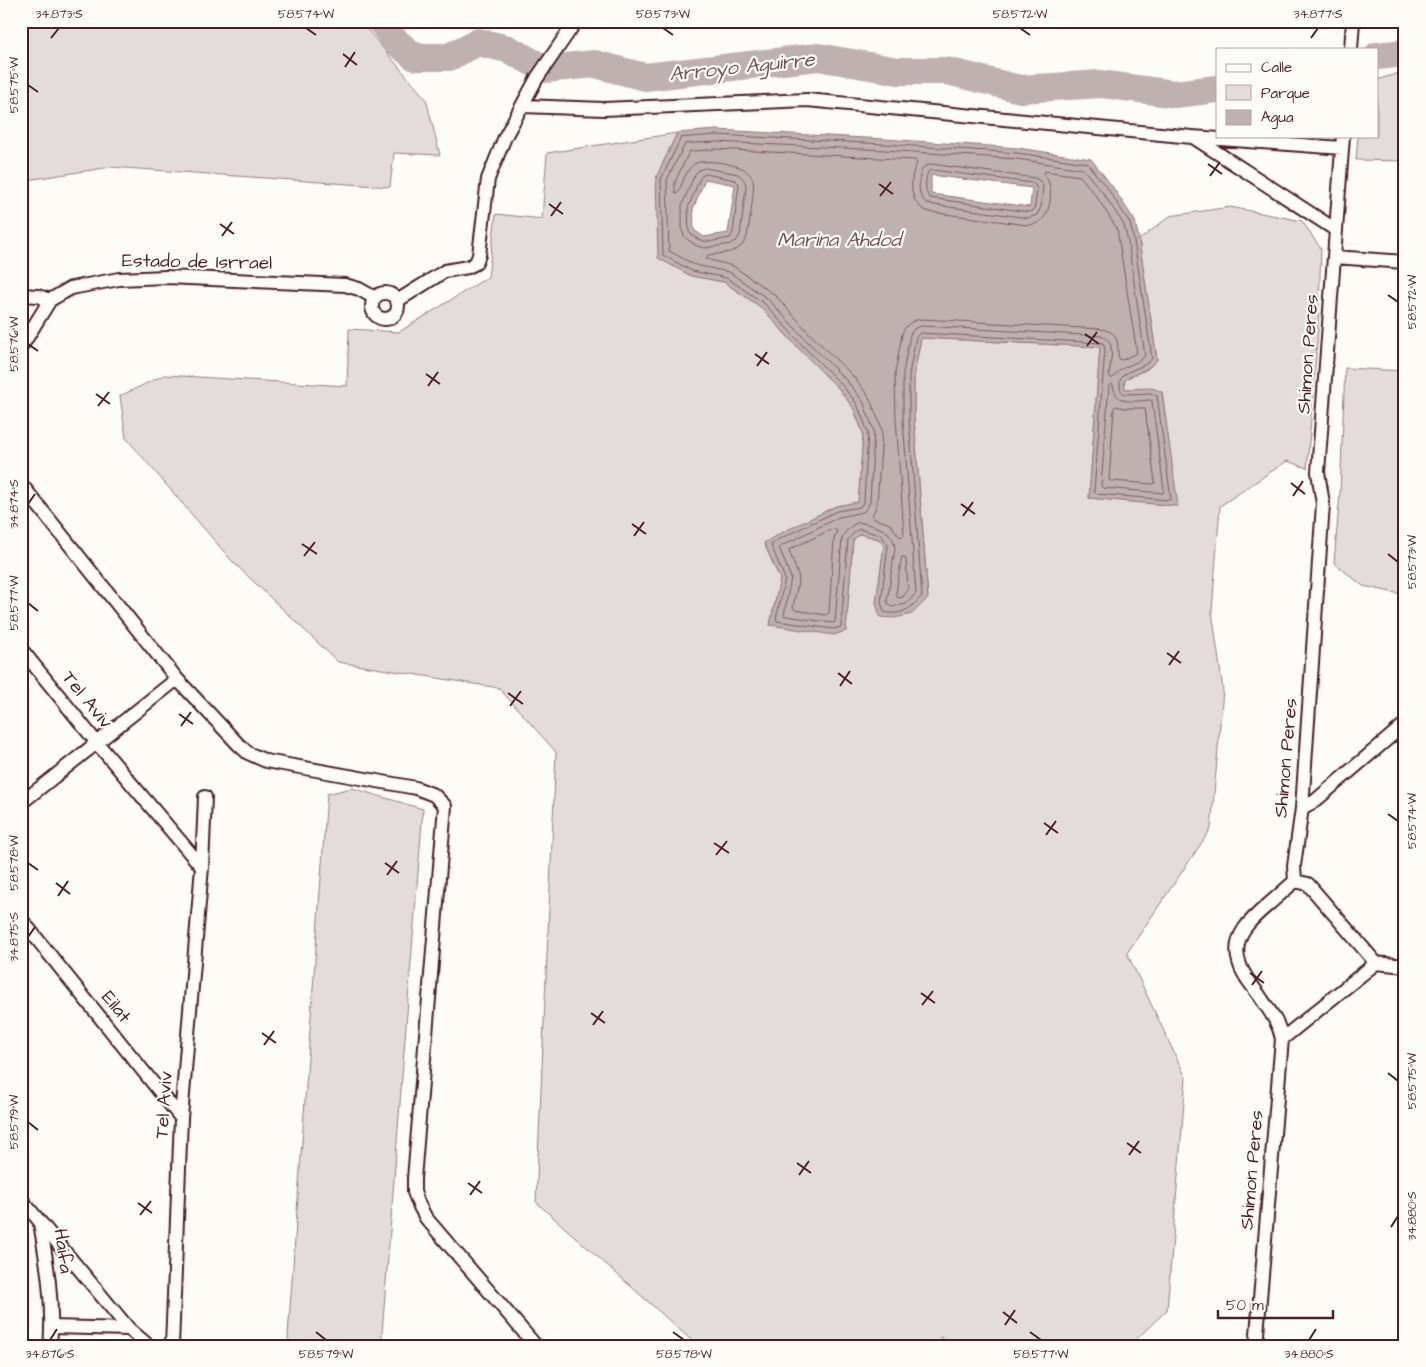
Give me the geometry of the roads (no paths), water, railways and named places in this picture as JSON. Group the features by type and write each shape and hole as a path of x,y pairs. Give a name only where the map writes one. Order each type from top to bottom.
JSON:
{"street":[{"path":"398,301 446,271 468,267 476,263 479,255 488,179 505,137 538,78 576,21"},
{"path":"1351,46 1353,21"},
{"path":"522,106 604,109 807,100 1216,138"},
{"path":"1192,137 1336,230"},
{"path":"1222,138 1342,142"},
{"name":"Shimon Peres","path":"1256,1346 1282,1039 1280,1029 1244,974 1239,963 1237,946 1242,930 1251,919 1295,881 1294,866 1302,808 1323,504 1318,472 1342,142"},
{"path":"1334,257 1405,262"},
{"name":"Estado de Isrrael","path":"50,300 71,288 80,286 119,279 166,277 345,285 359,289 374,298"},
{"path":"385,292 393,295 398,301 398,310 392,317 383,319 373,311 374,298 377,295 385,292"},
{"path":"21,295 38,296 50,300 21,347"},
{"path":"21,484 177,679 238,744 248,752 266,761 416,788 434,795 445,806 414,1169 414,1192 419,1205 435,1229 536,1346"},
{"name":"Tel Aviv","path":"21,648 97,743 202,867"},
{"path":"21,803 177,679"},
{"path":"1302,808 1315,800 1405,724"},
{"name":"Tel Aviv","path":"172,1346 181,1118 202,867 205,797"},
{"path":"1295,881 1308,884 1376,964"},
{"name":"Eilat","path":"21,919 181,1118"},
{"path":"1282,1039 1376,964 1405,966"},
{"path":"21,1199 129,1329 149,1346"},
{"name":"Haifa","path":"39,1221 47,1263 52,1327 50,1346"},
{"path":"52,1327 129,1329"}],"water":[{"name":"Marina Ahdod","path":"717,130 884,139 1018,148 1091,159 1135,221 1157,360 1150,367 1124,381 1125,389 1152,388 1162,392 1178,506 1089,498 1100,347 921,338 914,374 914,419 928,598 912,614 895,618 880,617 876,603 884,546 879,539 860,534 853,540 846,631 834,635 770,625 780,579 764,543 836,506 858,502 863,433 853,407 838,388 762,308 724,282 691,276 658,258 656,178 677,133","holes":["931,175 1032,188 1030,207 931,194","705,179 735,185 728,233 704,237 694,230 693,209"]}],"waterway":[{"name":"Arroyo Aguirre","path":"381,21 395,41 415,57 449,57 478,42 508,49 545,69 595,64 645,77 818,57 898,71 947,71 1020,89 1101,84 1175,94 1216,89"},
{"name":"Arroyo Aguirre","path":"1378,56 1405,53"}]}
